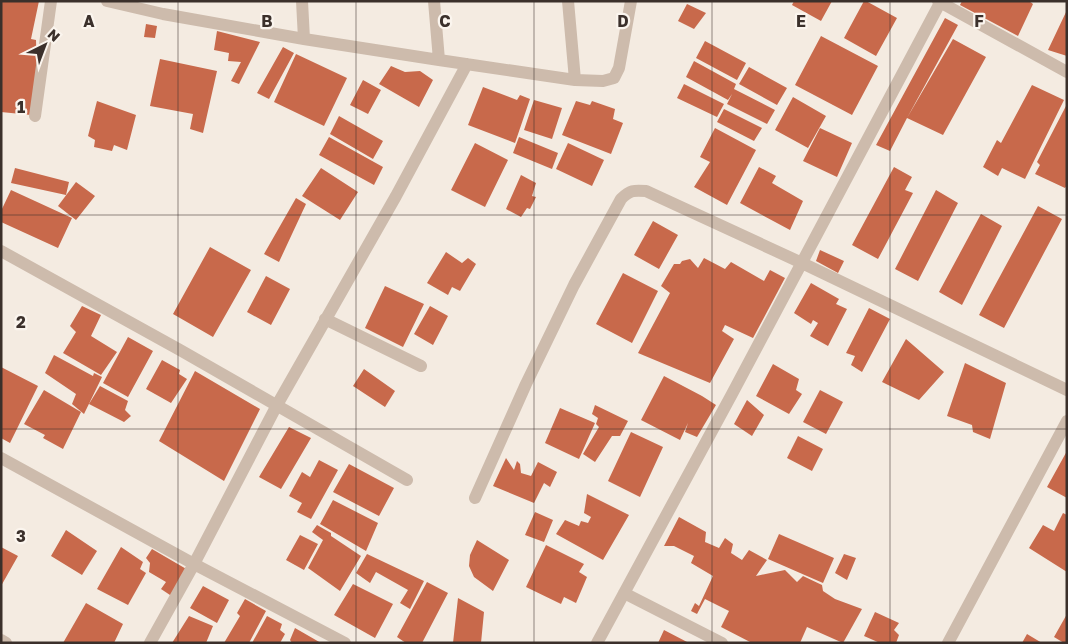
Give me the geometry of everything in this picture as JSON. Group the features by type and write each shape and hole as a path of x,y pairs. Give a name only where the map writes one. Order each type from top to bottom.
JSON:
{"street":[{"path":"35,116 50,1"},
{"path":"108,1 163,8 304,39 575,80 603,81 614,78 619,68 631,1"},
{"path":"302,1 304,39"},
{"path":"434,1 439,60"},
{"path":"568,1 575,80"},
{"path":"597,643 940,2 1067,72"},
{"path":"150,643 194,564 277,405 396,196 467,64"},
{"path":"476,498 526,384 570,294 621,200 627,193 635,190 646,191 802,263 1067,390"},
{"path":"1,251 407,480"},
{"path":"326,319 421,366"},
{"path":"948,643 1067,421"},
{"path":"1,458 194,564 345,643"},
{"path":"624,593 722,643"},
{"path":"1,640 6,643"}],"building":[{"path":"1,1 39,1 31,39 36,40 37,76 31,115 1,112"},
{"path":"794,1 832,1 821,21 792,5"},
{"path":"864,1 897,18 876,56 844,38"},
{"path":"962,1 1029,1 1033,4 1018,36 960,5"},
{"path":"687,4 706,13 694,29 678,21"},
{"path":"1067,10 1067,56 1048,50"},
{"path":"945,18 958,25 890,151 876,145"},
{"path":"146,24 157,26 155,38 144,37"},
{"path":"217,31 260,42 239,84 231,81 241,62 228,61 229,53 214,50"},
{"path":"821,36 878,66 852,115 795,85"},
{"path":"953,39 986,57 943,135 907,118"},
{"path":"705,41 746,63 737,80 696,58"},
{"path":"283,47 294,53 269,99 257,93"},
{"path":"296,54 347,78 324,126 274,102"},
{"path":"160,59 217,71 203,133 190,129 193,114 150,106"},
{"path":"694,61 736,84 734,89 775,110 767,124 727,104 732,94 728,100 686,77"},
{"path":"391,66 405,72 420,71 433,80 419,107 379,84"},
{"path":"749,67 787,88 777,105 739,84"},
{"path":"363,80 381,90 368,114 350,105"},
{"path":"684,84 724,104 717,117 677,98"},
{"path":"1032,85 1064,100 1025,179 1002,168 998,176 983,167 997,140 1001,143"},
{"path":"483,87 517,100 520,95 530,99 515,143 468,125"},
{"path":"793,97 826,116 808,148 775,130"},
{"path":"534,100 562,108 552,139 524,130"},
{"path":"97,101 136,115 127,150 114,145 112,151 94,147 95,140 88,136"},
{"path":"576,101 590,105 592,101 615,109 613,119 623,123 611,154 562,135"},
{"path":"1067,104 1067,185 1065,188 1035,174 1040,165 1037,162"},
{"path":"724,109 762,128 754,141 717,122"},
{"path":"339,116 383,141 373,159 330,134"},
{"path":"715,128 756,150 727,205 694,187 710,162 700,157"},
{"path":"820,128 852,143 837,177 803,161"},
{"path":"329,137 383,167 374,185 319,155"},
{"path":"519,137 558,153 552,169 513,153"},
{"path":"475,143 508,160 485,207 451,190"},
{"path":"568,143 604,160 592,186 556,169"},
{"path":"759,167 776,176 772,183 803,201 790,230 740,203"},
{"path":"894,167 912,177 905,190 913,193 878,259 852,245"},
{"path":"15,168 69,182 66,195 11,183"},
{"path":"321,168 358,192 340,220 302,196"},
{"path":"521,175 536,183 532,196 536,197 530,209 527,208 521,217 506,209"},
{"path":"76,182 95,196 76,220 58,206"},
{"path":"11,190 72,218 58,248 1,222 1,211"},
{"path":"936,190 958,203 918,281 895,269"},
{"path":"296,198 306,204 279,262 264,254"},
{"path":"1038,206 1062,219 1004,328 979,315"},
{"path":"981,214 1002,226 962,305 939,292"},
{"path":"653,221 678,235 659,269 634,255"},
{"path":"210,247 251,270 213,337 173,314"},
{"path":"820,250 844,261 838,273 816,261"},
{"path":"446,252 462,263 468,258 476,264 460,291 452,287 448,295 427,283"},
{"path":"704,258 725,269 731,262 764,281 770,270 785,278 753,338 725,325 722,331 734,339 710,383 638,353 670,293 661,286 674,264 680,264 682,261 690,259 698,268"},
{"path":"623,273 658,291 632,343 596,324"},
{"path":"266,276 290,289 271,325 247,312"},
{"path":"811,283 839,299 836,304 847,309 828,346 810,336 818,323 813,320 811,324 794,313"},
{"path":"385,286 424,304 403,347 365,328"},
{"path":"82,306 101,315 91,336 117,352 101,375 63,353 76,332 70,326"},
{"path":"430,306 448,316 433,345 414,334"},
{"path":"869,308 890,319 862,372 851,365 855,356 846,353"},
{"path":"128,337 153,351 128,397 103,383"},
{"path":"906,339 944,372 919,400 882,382"},
{"path":"54,355 93,376 94,373 102,377 84,414 72,404 76,394 45,373"},
{"path":"162,360 180,370 179,374 187,379 171,403 146,389"},
{"path":"965,363 1006,383 990,439 973,432 972,425 947,416"},
{"path":"773,364 799,379 796,390 802,394 789,414 756,396"},
{"path":"1,367 38,386 10,443 1,438"},
{"path":"364,369 395,391 385,407 353,386"},
{"path":"195,371 260,409 224,481 159,441"},
{"path":"664,376 716,405 697,437 685,432 688,423 680,440 641,420"},
{"path":"100,386 128,401 125,410 131,416 124,422 89,404"},
{"path":"44,390 81,412 63,449 43,438 45,435 24,424"},
{"path":"820,390 843,402 826,434 803,422"},
{"path":"747,400 764,415 752,436 734,424"},
{"path":"595,405 628,421 620,436 612,436 595,462 583,454 599,427 596,424 598,418 592,414"},
{"path":"560,408 595,423 579,459 545,443"},
{"path":"289,427 311,438 281,489 259,477"},
{"path":"631,432 663,447 640,497 608,481"},
{"path":"798,436 823,449 812,471 787,458"},
{"path":"1067,451 1067,498 1047,487"},
{"path":"506,458 514,470 517,461 520,464 521,473 531,476 538,462 557,472 550,487 544,483 534,503 493,486"},
{"path":"319,460 338,470 311,519 297,512 302,503 289,496 302,472 310,477"},
{"path":"349,464 394,488 379,516 333,492"},
{"path":"587,494 629,515 603,560 556,534 565,520 579,526 581,521 588,523 591,517 584,513"},
{"path":"333,500 378,523 366,551 320,524"},
{"path":"535,512 553,520 544,542 525,535"},
{"path":"1063,513 1067,515 1067,572 1029,548 1043,525 1054,531"},
{"path":"679,517 706,532 705,542 719,548 725,538 733,544 731,553 742,560 749,550 767,560 756,576 785,570 797,582 803,576 822,585 823,591 835,599 862,609 843,643 807,627 800,643 752,643 721,627 729,611 705,599 697,614 691,611 695,603 699,606 713,576 691,563 694,556 674,546 664,546"},
{"path":"317,525 331,533 331,536 361,556 340,591 308,568 323,540 312,532"},
{"path":"66,530 97,551 82,575 51,556"},
{"path":"779,534 834,558 823,583 768,559"},
{"path":"300,535 318,544 304,570 286,560"},
{"path":"477,540 509,560 493,591 474,577 469,566 470,555"},
{"path":"546,545 584,564 579,572 587,577 576,603 564,597 561,604 526,587"},
{"path":"1,547 18,556 1,586"},
{"path":"121,547 143,562 140,569 146,573 128,605 97,589"},
{"path":"152,549 188,570 173,597 161,589 166,582 149,572 150,563 146,558"},
{"path":"367,554 424,581 410,609 400,603 408,590 376,572 370,583 356,573"},
{"path":"844,554 856,558 847,580 835,573"},
{"path":"427,582 448,593 422,643 406,643 397,637"},
{"path":"353,584 393,604 375,638 334,615"},
{"path":"203,586 229,600 217,623 190,608"},
{"path":"458,598 484,612 481,643 453,643"},
{"path":"245,599 266,611 249,643 224,643 240,616 237,613"},
{"path":"86,603 123,624 114,643 63,643"},
{"path":"875,612 899,623 894,630 899,635 896,643 880,643 864,636"},
{"path":"1067,614 1067,643 1064,643 1054,637"},
{"path":"189,616 213,626 206,643 172,643"},
{"path":"267,616 282,624 280,630 285,634 280,643 252,643"},
{"path":"295,628 321,643 292,643 290,640"},
{"path":"664,630 689,643 658,643"},
{"path":"1027,634 1042,643 1022,643"}]}
